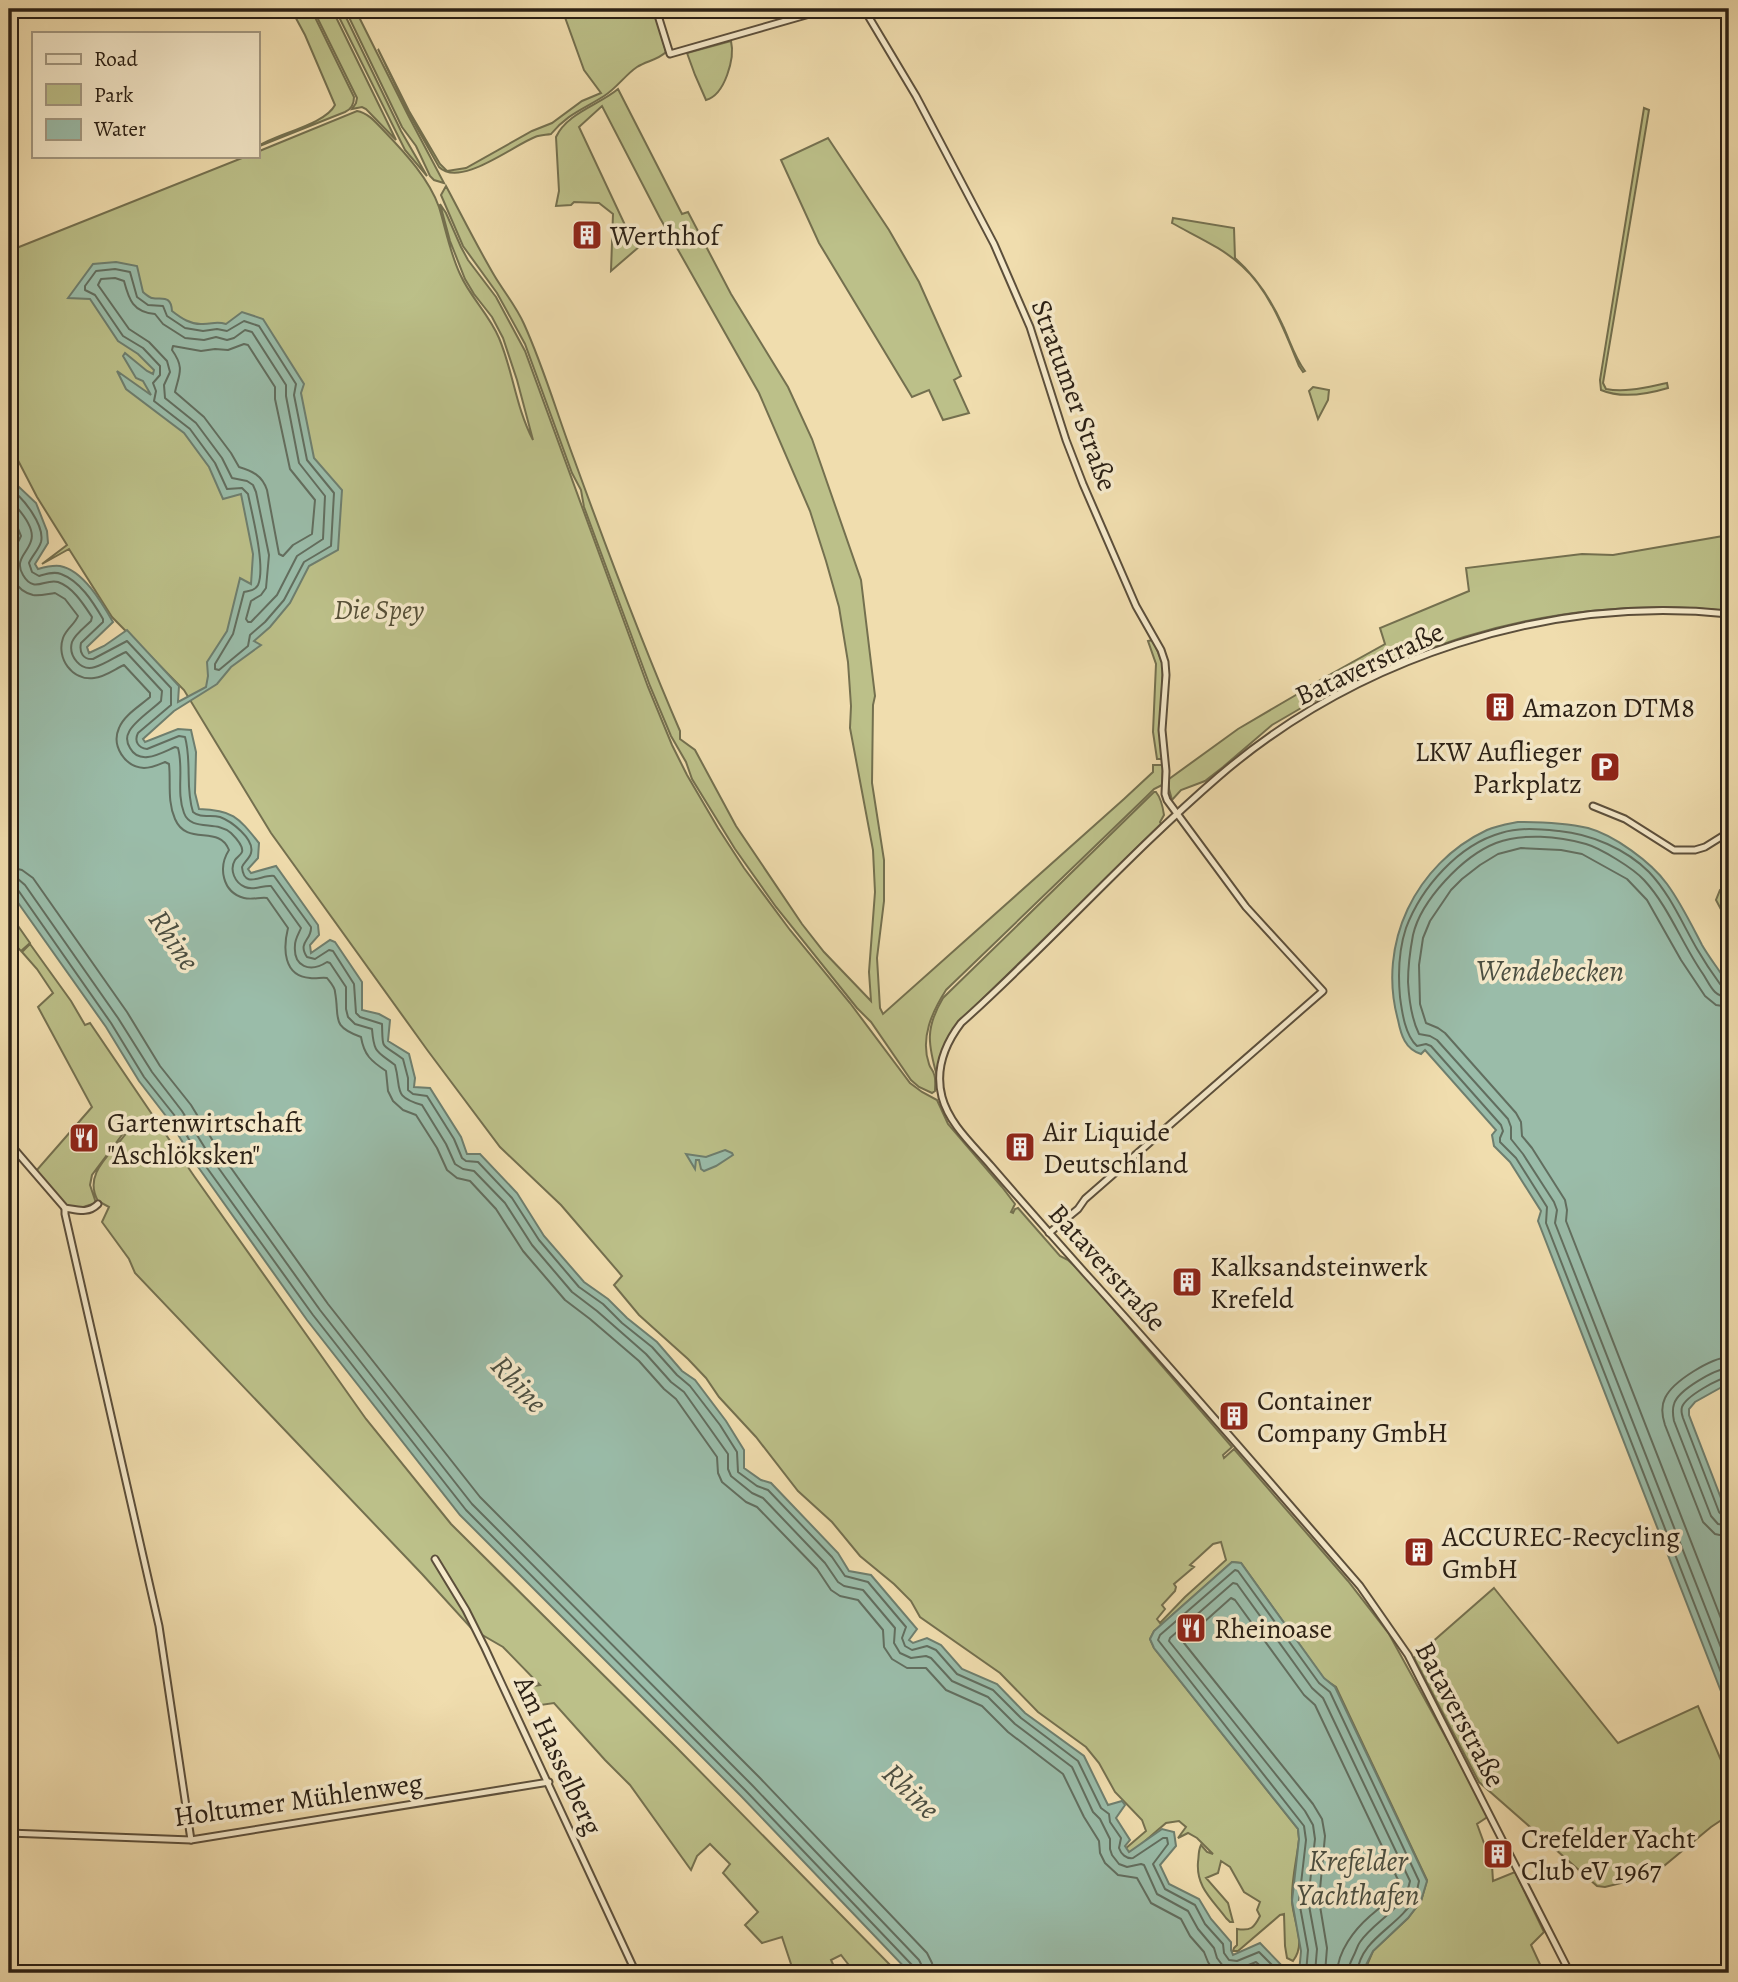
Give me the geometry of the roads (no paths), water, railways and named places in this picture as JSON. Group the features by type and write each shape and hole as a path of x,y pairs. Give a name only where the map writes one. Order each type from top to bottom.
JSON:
{"street":[{"path":"656,9 670,54 827,9"},
{"name":"Stratumer Straße","path":"864,9 916,96 995,244 1030,327 1083,484 1136,606 1161,650 1166,675 1162,712 1167,800 1246,907 1323,991 1049,1233"},
{"name":"Bataverstraße","path":"1570,1973 1408,1655 1378,1609 1237,1444 1021,1202 950,1116 940,1087 942,1059 947,1045 961,1023 1177,815 1230,768 1297,719 1362,683 1429,654 1506,630 1593,614 1657,610 1729,614"},
{"path":"1593,806 1625,819 1674,850 1705,847 1729,832"},
{"path":"9,1143 65,1208 159,1626 191,1840"},
{"path":"65,1208 85,1211 98,1204"},
{"name":"Am Hasselberg","path":"435,1559 475,1629 636,1973"},
{"name":"Holtumer Mühlenweg","path":"9,1833 191,1840 549,1783"}],"water":[{"name":"Rhine","path":"116,262 137,266 143,292 151,298 168,300 172,311 190,322 226,324 242,312 263,319 304,384 301,393 314,458 342,490 338,550 309,566 290,603 254,641 261,645 231,667 217,684 174,711 143,739 145,742 178,729 191,730 196,752 195,793 199,809 227,813 240,821 252,834 259,843 258,858 248,869 251,873 276,866 318,925 319,935 310,945 311,953 330,940 335,942 362,982 362,1010 390,1020 388,1041 409,1054 415,1078 414,1087 430,1088 461,1137 467,1154 480,1154 517,1193 544,1236 584,1282 608,1299 657,1342 682,1371 695,1380 744,1450 744,1468 761,1480 771,1483 838,1553 849,1571 871,1575 917,1629 909,1640 913,1643 927,1638 941,1645 962,1669 997,1684 1025,1713 1084,1756 1108,1805 1122,1801 1125,1805 1116,1818 1130,1840 1125,1846 1129,1852 1162,1829 1174,1832 1176,1846 1160,1865 1169,1884 1199,1899 1211,1919 1231,1942 1233,1955 1260,1943 1289,1973 910,1973 741,1796 460,1515 307,1320 196,1164 169,1120 139,1081 106,1027 9,890 9,482 17,485 36,503 47,531 48,543 35,564 38,569 60,566 76,574 91,588 113,622 87,647 89,653 127,630 179,686 178,702 206,687 207,662 227,631 240,578 251,584 253,554 241,494 223,499 209,467 184,433 126,389 117,371 151,395 143,381 136,378 123,356 125,353 153,374 154,370 138,354 118,341 90,299 68,298 93,264"},
{"name":"Wendebecken","path":"1518,822 1588,828 1620,843 1642,858 1672,891 1729,986 1729,1383 1695,1402 1689,1409 1689,1415 1729,1519 1729,1712 1538,1221 1541,1211 1510,1162 1494,1146 1492,1135 1496,1130 1425,1050 1421,1054 1407,1045 1399,1026 1393,991 1393,963 1398,935 1408,909 1422,885 1440,863 1462,845 1487,830"},
{"path":"725,1150 733,1155 704,1171 699,1160 696,1160 695,1169 686,1154 706,1157"},
{"name":"Krefelder Yachthafen","path":"1232,1562 1241,1563 1324,1678 1335,1687 1427,1881 1421,1901 1408,1918 1373,1951 1362,1973 1299,1973 1301,1951 1292,1901 1298,1829 1154,1648 1150,1639 1154,1631"}],"place":[{"name":"Werthhof","path":"587,235"},
{"name":"Amazon DTM8","path":"1500,707"},
{"name":"LKW Auflieger Parkplatz","path":"1605,767"},
{"name":"Gartenwirtschaft \"Aschlöksken\"","path":"84,1138"},
{"name":"Air Liquide Deutschland","path":"1020,1147"},
{"name":"Kalksandsteinwerk Krefeld","path":"1187,1282"},
{"name":"Container Company GmbH","path":"1234,1416"},
{"name":"ACCUREC-Recycling GmbH","path":"1419,1552"},
{"name":"Rheinoase","path":"1191,1628"},
{"name":"Crefelder Yacht Club eV 1967","path":"1498,1854"}],"park label":[{"name":"Die Spey","path":"379,609"}]}
